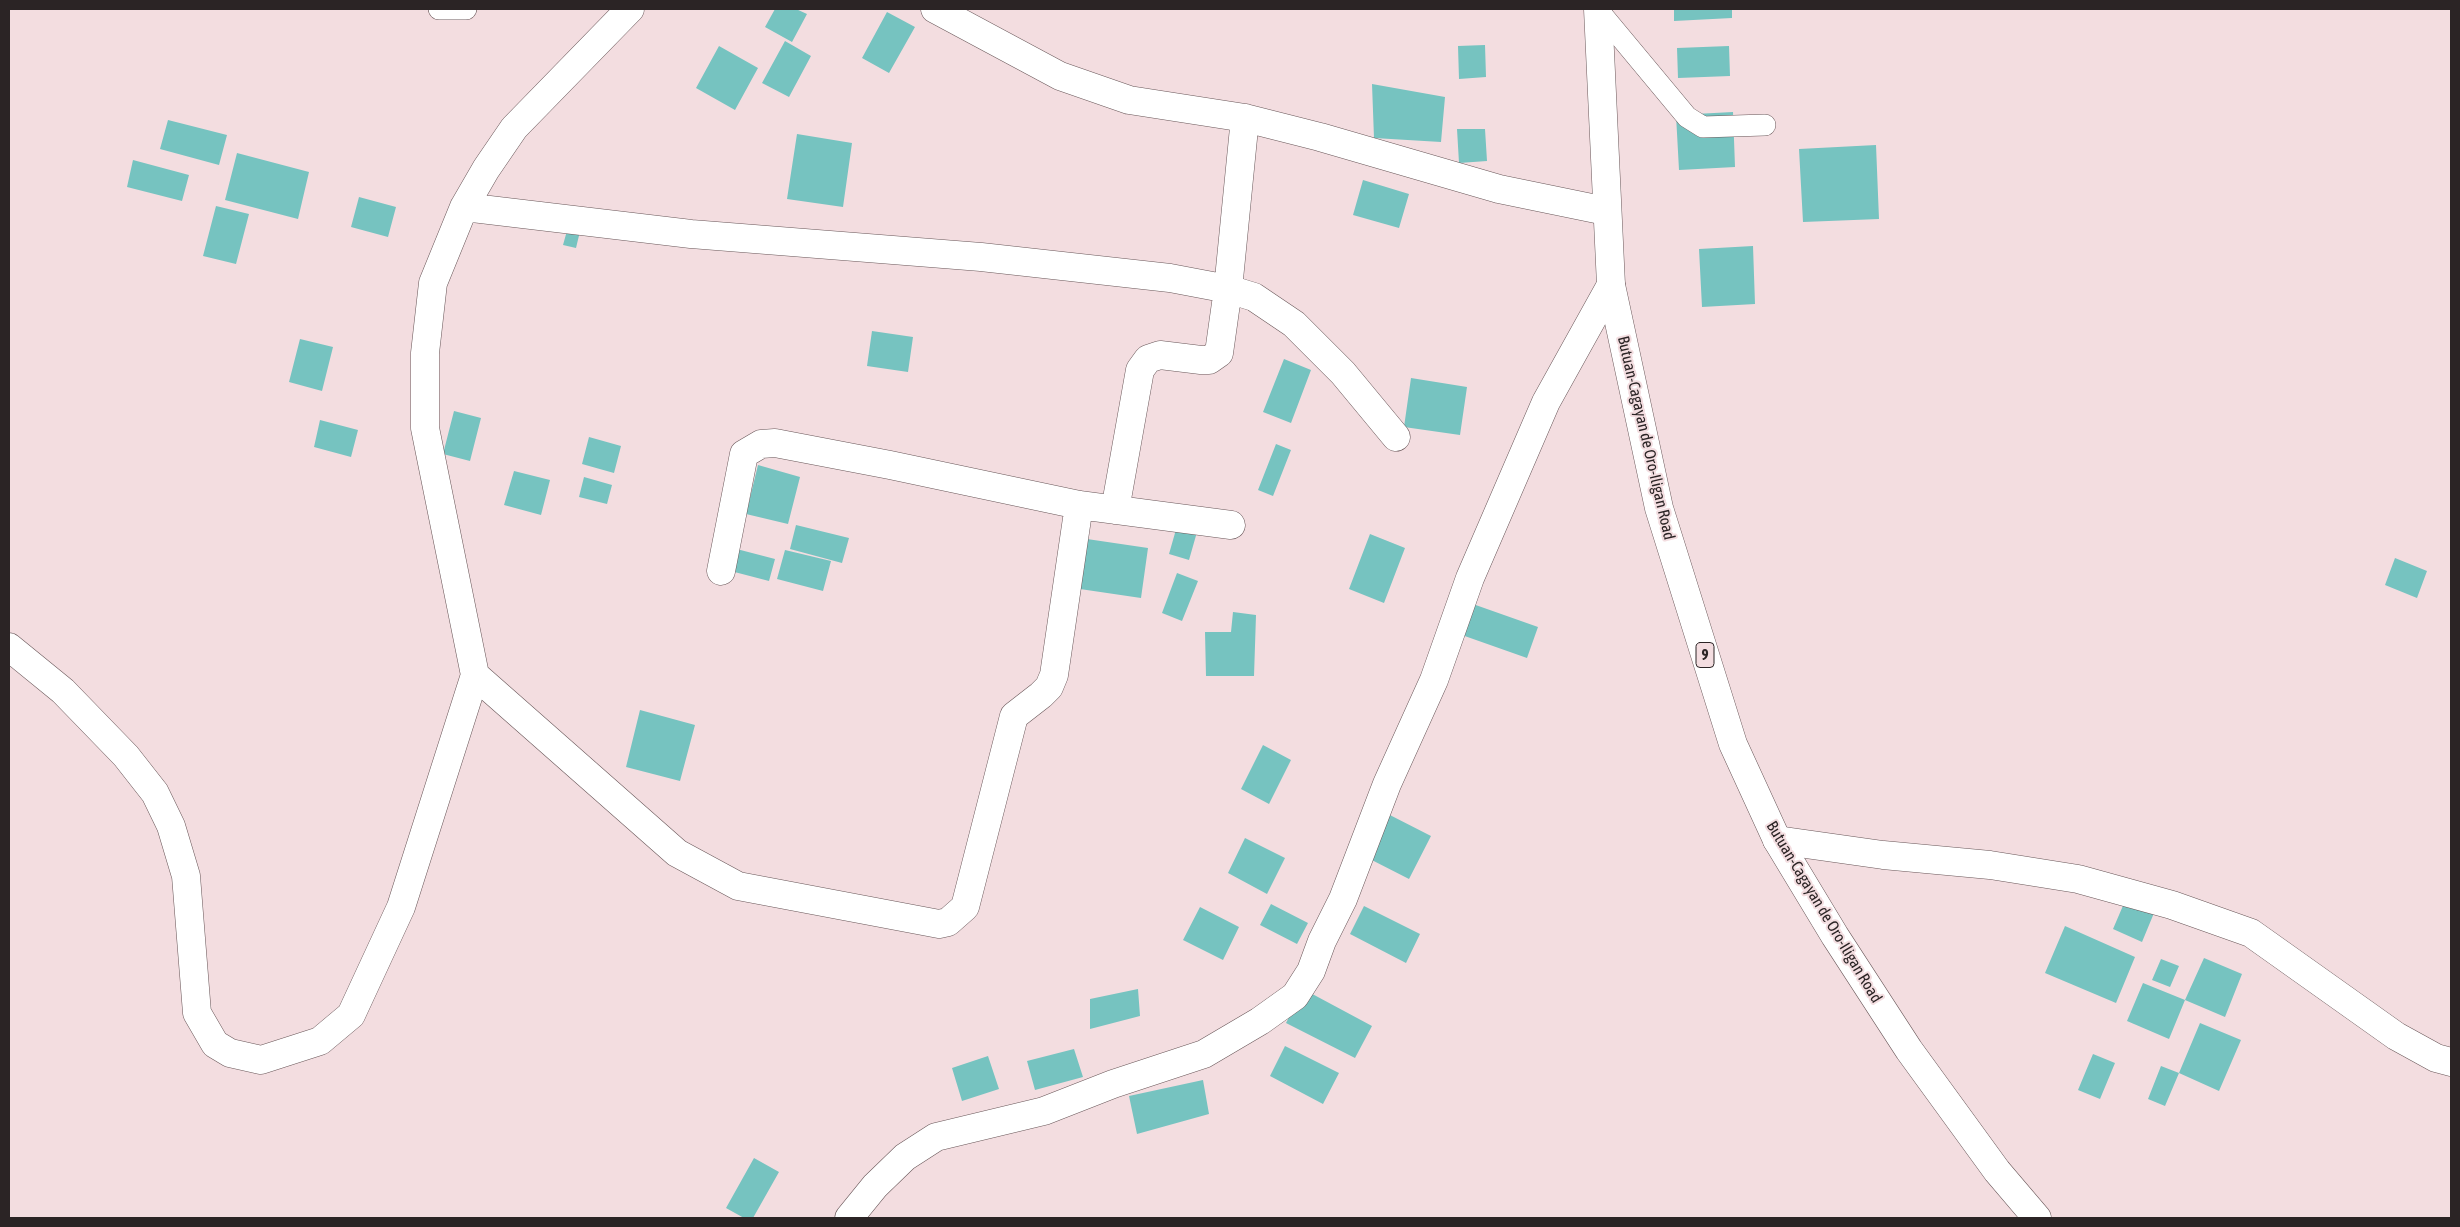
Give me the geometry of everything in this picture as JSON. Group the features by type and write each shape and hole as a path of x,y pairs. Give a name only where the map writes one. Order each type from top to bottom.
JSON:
{"main road":[{"path":"9,647 63,691 126,756 154,793 171,826 186,876 197,1013 215,1044 230,1053 261,1060 320,1041 351,1014 400,907 475,675 426,428 425,353 433,283 464,207 486,169 514,128 630,9"},
{"path":"934,9 1060,76 1129,100 1245,118 1320,137 1498,189 1606,211"},
{"name":"Butuan-Cagayan de Oro-Iligan Road","path":"1598,10 1606,211 1611,285 1659,508 1734,744 1777,840 1835,936 1909,1050 1997,1171 2038,1218"},
{"path":"1115,510 1140,370 1148,360 1160,355 1201,360 1215,357 1219,353 1228,289 1245,118"},
{"path":"464,207 691,234 1028,262 1170,278 1228,289 1254,297 1294,324 1343,373 1396,437"},
{"path":"849,1218 874,1186 905,1157 936,1137 1044,1111 1112,1084 1204,1054 1260,1021 1295,996 1311,971 1342,899 1387,784 1434,680 1470,578 1546,402 1611,285"},
{"path":"721,572 744,454 760,444 775,443 1079,505 1231,525"},
{"path":"475,675 677,853 738,886 939,924 948,922 965,907 1014,716 1049,687 1054,675 1079,505"},
{"path":"1777,840 1883,855 1990,865 2078,880 2172,905 2251,934 2396,1036 2436,1058 2451,1062"}],"lane":[{"path":"439,9 466,9"},
{"path":"1598,10 1687,117 1703,127 1765,125"}],"building":[{"path":"775,9 796,9 807,14 792,42 765,27"},
{"path":"1674,9 1732,9 1732,18 1674,21"},
{"path":"887,12 915,27 889,73 862,58"},
{"path":"785,41 811,56 789,97 762,83"},
{"path":"1485,45 1486,77 1459,79 1458,46"},
{"path":"719,46 758,68 735,110 696,88"},
{"path":"1729,46 1730,76 1678,78 1677,48"},
{"path":"1372,84 1445,97 1441,142 1374,138"},
{"path":"1733,112 1735,167 1679,170 1676,115"},
{"path":"168,120 227,135 219,165 160,149"},
{"path":"1457,129 1485,129 1487,161 1459,163"},
{"path":"797,134 852,143 843,207 787,199"},
{"path":"1876,145 1879,219 1803,222 1799,149"},
{"path":"237,153 309,172 298,219 225,200"},
{"path":"133,160 189,175 182,201 127,187"},
{"path":"1363,180 1409,194 1399,228 1353,215"},
{"path":"359,197 396,207 388,237 351,227"},
{"path":"216,206 249,214 236,264 203,256"},
{"path":"570,220 582,223 576,248 563,245"},
{"path":"1753,246 1755,304 1702,307 1699,249"},
{"path":"872,331 913,337 908,372 867,366"},
{"path":"300,339 333,347 322,391 289,382"},
{"path":"1284,359 1311,370 1291,423 1263,412"},
{"path":"1411,378 1467,387 1460,435 1404,427"},
{"path":"454,411 481,418 470,461 443,454"},
{"path":"320,420 358,430 351,457 314,447"},
{"path":"589,437 621,446 614,473 582,464"},
{"path":"1276,444 1291,450 1273,496 1258,490"},
{"path":"758,465 800,477 788,524 746,514"},
{"path":"514,471 550,480 541,515 504,505"},
{"path":"584,477 612,485 607,504 579,497"},
{"path":"796,525 849,538 842,563 790,549"},
{"path":"1177,526 1197,532 1189,560 1169,554"},
{"path":"1370,534 1405,548 1384,603 1349,589"},
{"path":"1087,539 1148,548 1141,598 1080,589"},
{"path":"729,547 775,559 769,581 723,569"},
{"path":"785,550 831,561 823,591 777,579"},
{"path":"2395,558 2427,571 2417,598 2385,585"},
{"path":"1177,573 1198,581 1182,621 1162,613"},
{"path":"1470,603 1538,627 1527,658 1459,634"},
{"path":"1233,612 1256,615 1254,676 1206,676 1205,632 1231,632"},
{"path":"640,710 695,725 680,781 626,767"},
{"path":"1263,745 1291,760 1269,804 1241,789"},
{"path":"1382,811 1431,836 1409,879 1360,854"},
{"path":"1245,838 1285,858 1267,894 1228,873"},
{"path":"2125,901 2154,913 2142,942 2113,929"},
{"path":"1271,904 1308,923 1297,944 1260,925"},
{"path":"1364,906 1420,934 1406,963 1350,934"},
{"path":"1200,907 1239,927 1223,960 1183,940"},
{"path":"2065,926 2135,957 2116,1003 2045,973"},
{"path":"2204,958 2242,974 2225,1017 2185,1000"},
{"path":"2161,959 2179,966 2170,987 2152,980"},
{"path":"2143,983 2185,1000 2169,1039 2127,1021"},
{"path":"1138,989 1140,1016 1090,1029 1090,999"},
{"path":"1303,989 1372,1026 1355,1058 1286,1023"},
{"path":"2200,1023 2241,1040 2219,1091 2179,1073"},
{"path":"1285,1046 1339,1073 1323,1104 1270,1076"},
{"path":"1074,1049 1083,1077 1035,1090 1027,1061"},
{"path":"2093,1054 2115,1063 2100,1099 2078,1090"},
{"path":"988,1056 999,1089 962,1101 952,1068"},
{"path":"2161,1066 2179,1073 2165,1106 2148,1099"},
{"path":"1203,1080 1209,1114 1137,1134 1129,1096"},
{"path":"754,1158 779,1172 753,1218 744,1218 726,1208"}]}
